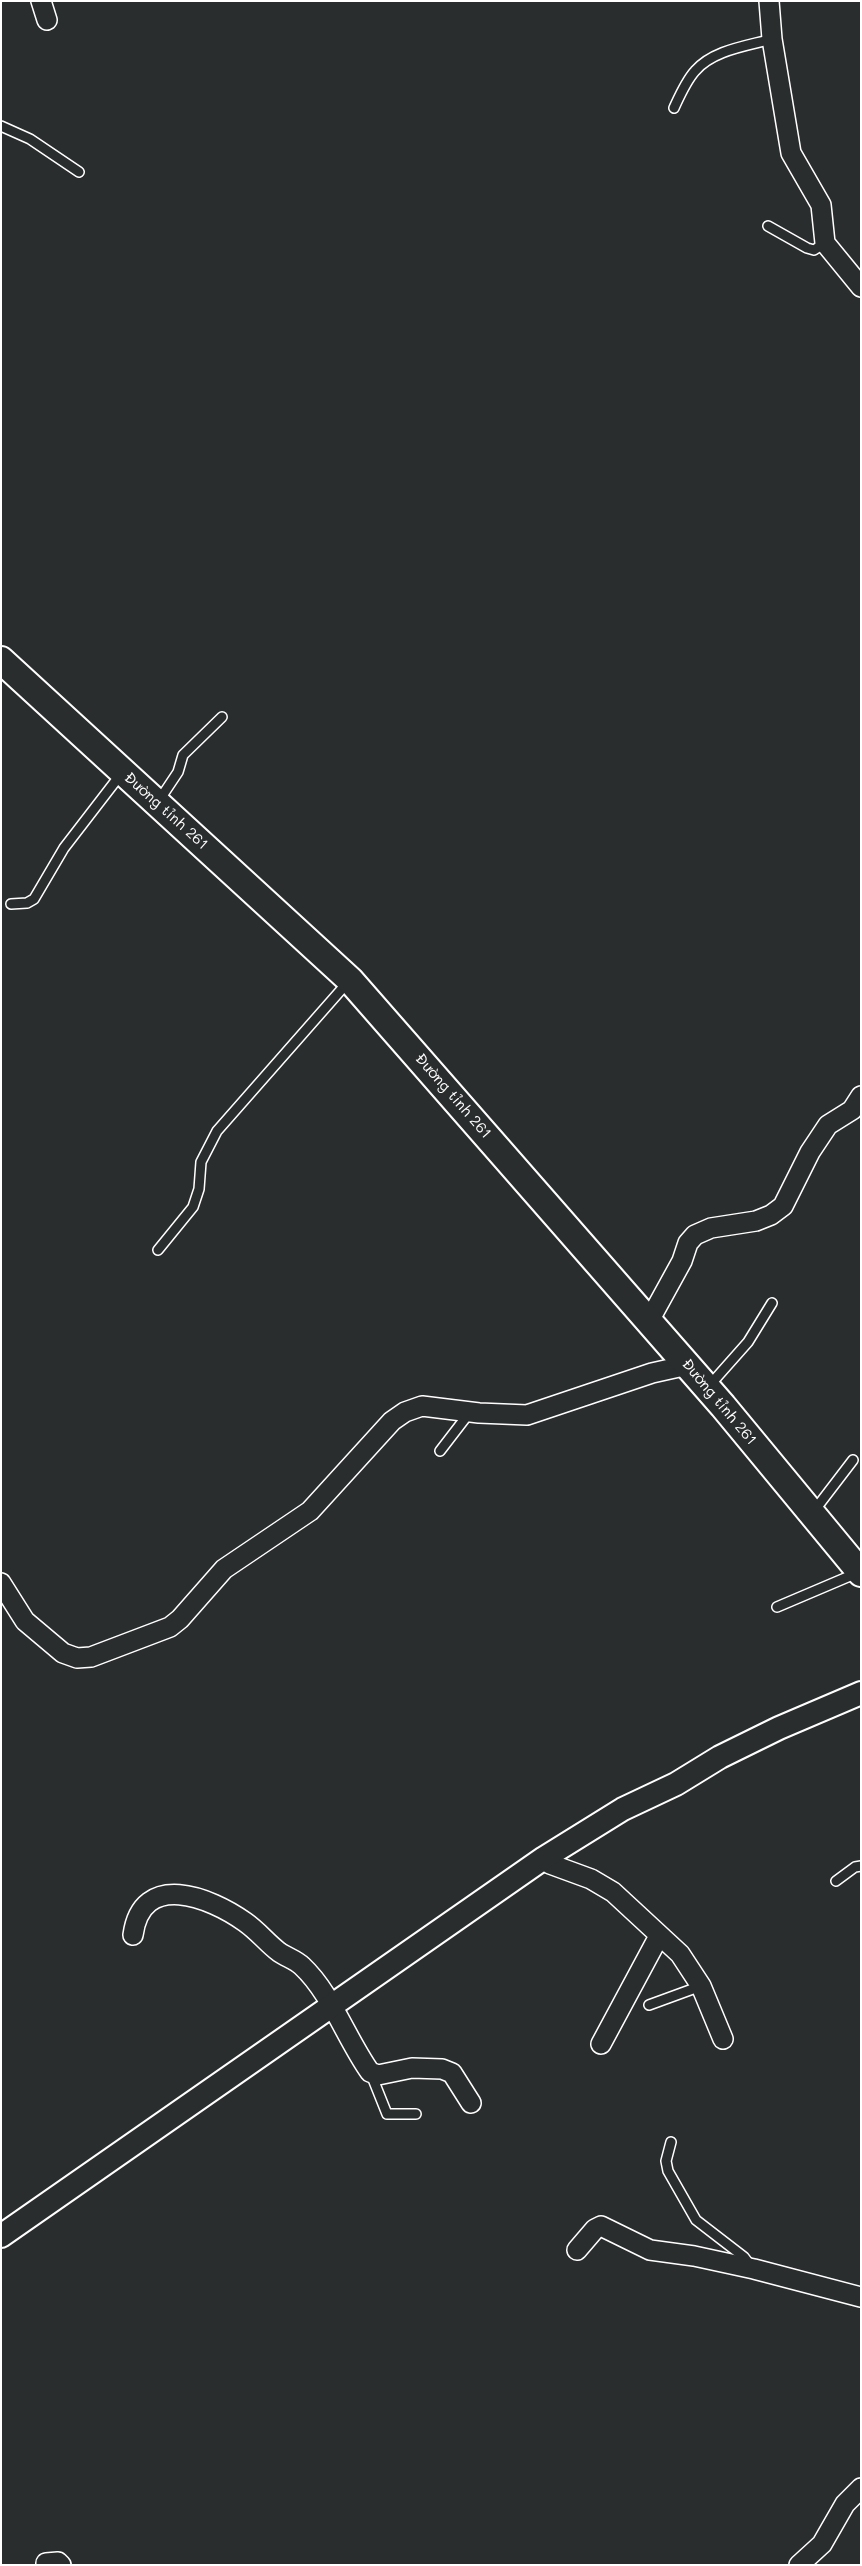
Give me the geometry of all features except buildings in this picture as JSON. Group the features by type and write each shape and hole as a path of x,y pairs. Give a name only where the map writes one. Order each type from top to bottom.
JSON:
{"main road":[{"name":"Đường tỉnh 261","path":"2,663 158,802 350,980 708,1388 860,1573"}],"street":[{"path":"41,1 47,20"},
{"path":"770,1 772,39 791,153 821,204 826,243 861,287"},
{"path":"649,1320 682,1261 688,1243 695,1235 711,1228 756,1221 771,1216 783,1206 810,1152 828,1125 852,1110 861,1096"},
{"path":"2,1585 25,1621 63,1653 77,1658 91,1657 170,1627 180,1619 224,1569 310,1511 392,1421 405,1412 422,1406 470,1412 527,1415 652,1372 688,1365"},
{"path":"1,2236 544,1858 623,1809 676,1784 720,1757 778,1728 861,1693"},
{"path":"544,1858 550,1864 591,1879 613,1892 680,1954 702,1986 723,2039"},
{"path":"133,1935 138,1917 148,1904 157,1897 174,1894 200,1898 243,1920 263,1934 278,1951 302,1965 332,2006 370,2072 378,2075 412,2068 442,2069 452,2073 471,2103"},
{"path":"601,2044 659,1936"},
{"path":"577,2250 595,2229 601,2226 650,2250 694,2256 754,2269 861,2297"},
{"path":"799,2565 822,2544 845,2504 861,2488"}],"lane":[{"path":"674,108 686,83 702,64 717,55 772,39"},
{"path":"1,126 30,138 79,172"},
{"path":"768,226 807,248 814,250 826,243"},
{"path":"158,802 178,772 183,755 222,717"},
{"path":"11,904 27,903 34,899 64,848 123,771"},
{"path":"158,1250 193,1207 199,1189 201,1162 217,1131 350,980"},
{"path":"708,1388 748,1342 772,1303"},
{"path":"440,1451 470,1412"},
{"path":"813,1514 853,1460"},
{"path":"777,1608 860,1573"},
{"path":"836,1881 861,1866"},
{"path":"649,2005 702,1986"},
{"path":"370,2072 388,2114 416,2114"},
{"path":"671,2142 666,2152 668,2171 696,2220 744,2257 754,2269"}]}
